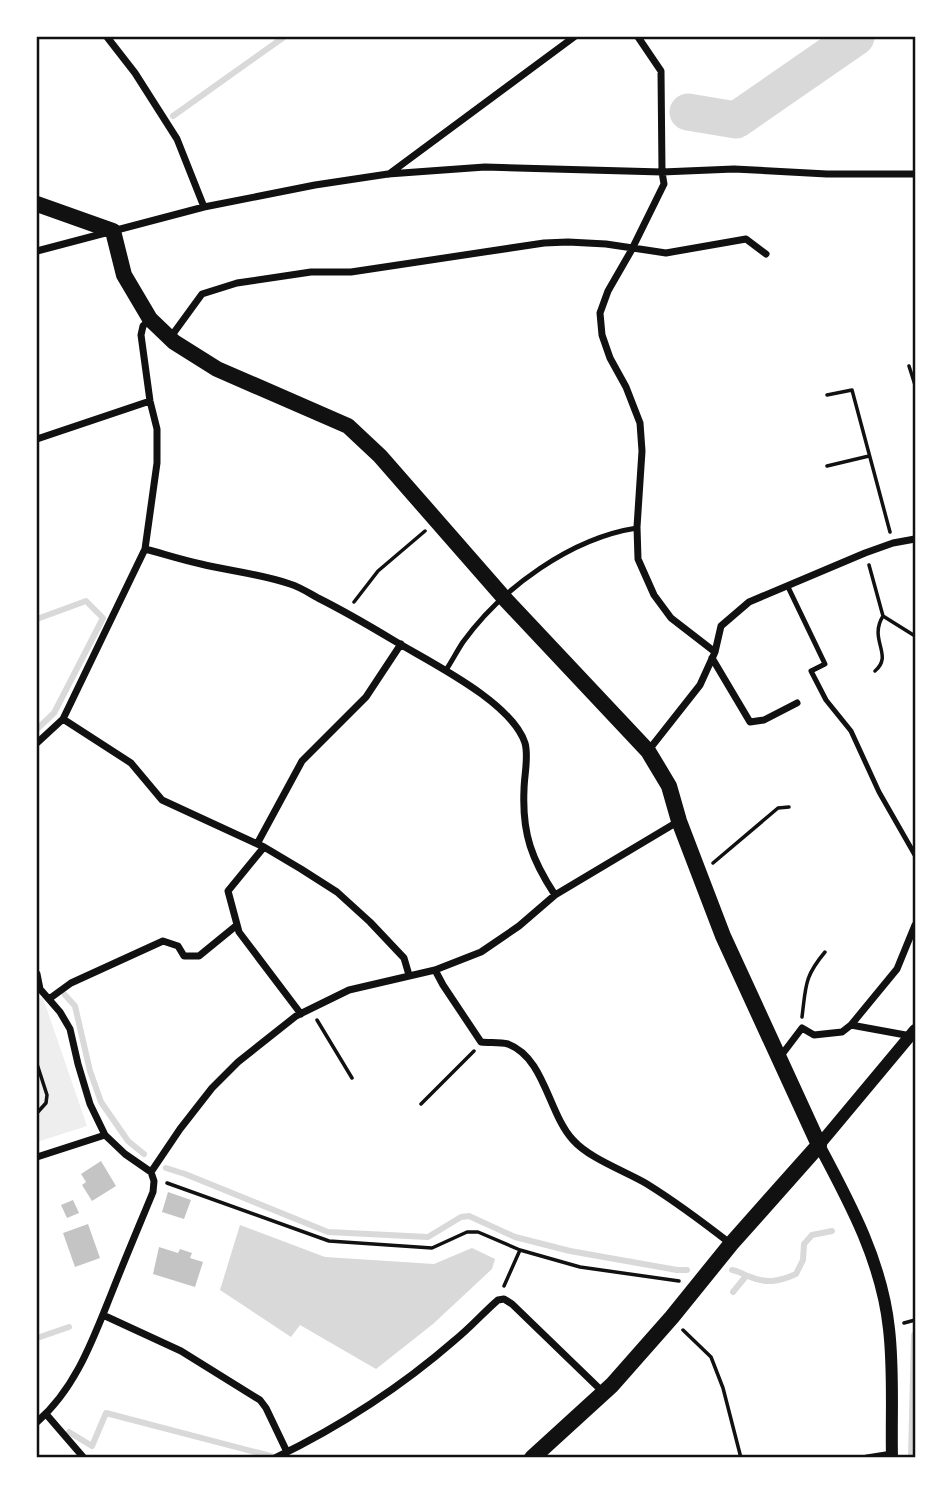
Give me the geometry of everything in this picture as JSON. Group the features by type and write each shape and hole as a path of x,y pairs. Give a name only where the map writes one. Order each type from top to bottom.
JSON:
{"main road":[{"path":"37,204 113,231 124,275 150,319 170,338 217,369 348,426 380,457 503,597 648,751 669,786 679,821 723,936 819,1145 605,1393 532,1458"}],"street":[{"path":"107,37 135,73 177,139 204,207"},
{"path":"388,174 574,37"},
{"path":"638,37 661,71 664,184 608,291 600,313 602,335 610,358 626,387 640,423 642,451 637,528 638,559 654,595 671,618 714,655 750,722 764,720 797,703"},
{"path":"37,251 204,207 314,185 388,174 485,167 662,172 734,169 827,174 915,174"},
{"path":"170,338 202,294 237,283 311,272 351,272 544,243 568,242 606,244 666,253 746,239 766,254"},
{"path":"37,744 63,719 145,550 157,463 157,429 150,401 141,335 143,326 150,319"},
{"path":"37,439 150,401"},
{"path":"648,751 700,685 714,655 721,626 749,602 865,553 915,539"},
{"path":"145,550 290,584 348,613 446,670 487,698 520,731 525,744 523,793 528,844 539,872 555,895"},
{"path":"301,1014 239,932 228,891 260,846 302,761 366,698 401,644"},
{"path":"63,719 131,763 162,800 260,846 301,869 345,899 404,958 409,975"},
{"path":"151,1172 212,1088 238,1062 301,1014 349,990 435,970 481,952 519,926 555,895 679,821"},
{"path":"49,999 71,983 163,942 178,946 184,956 199,956 237,925"},
{"path":"780,1058 802,1028 814,1035 842,1032 851,1025 897,969 915,925"},
{"path":"435,970 481,1042 506,1043 525,1053 573,1141 594,1156 646,1184 701,1220 731,1244"},
{"path":"37,974 40,989 60,1012 70,1029 90,1104 105,1135 125,1154 151,1172 154,1181 153,1192 75,1376 61,1397 37,1422"},
{"path":"851,1025 913,1033"},
{"path":"867,1458 892,1456 893,1381 889,1327 877,1267 854,1210 819,1145 913,1033"},
{"path":"37,1157 105,1135"},
{"path":"275,1458 364,1408 400,1383 454,1341 498,1300 504,1299 512,1304 605,1393"},
{"path":"103,1315 181,1351 260,1400 287,1452"},
{"path":"46,1414 84,1458"}],"lane":[{"path":"446,670 464,641 503,597 522,582 567,551 637,528"},
{"path":"788,587 825,664 811,671 826,700 851,732 879,792 915,855"}],"path":[{"path":"909,366 915,385"},
{"path":"827,395 852,390 893,543"},
{"path":"827,466 869,456"},
{"path":"348,613 351,605 378,571 437,521"},
{"path":"865,553 883,617 915,636"},
{"path":"875,671 882,666 883,660 877,631 883,617"},
{"path":"700,875 778,808 789,807"},
{"path":"802,1028 806,980 825,952"},
{"path":"311,1008 352,1078"},
{"path":"421,1104 481,1042"},
{"path":"37,1063 47,1095 46,1103 37,1113"},
{"path":"154,1181 167,1183 329,1241 432,1248 467,1232 478,1232 520,1250 580,1267 681,1281"},
{"path":"504,1299 504,1285 520,1250"},
{"path":"680,1327 711,1357 723,1388 741,1458"}],"shaded area":[{"path":"37,998 43,998 87,1126 37,1142"},
{"path":"240,1225 325,1257 434,1264 472,1248 495,1259 492,1269 433,1324 376,1369 300,1325 291,1337 220,1290"}],"building":[{"path":"101,1161 116,1186 92,1201 82,1185 86,1182 81,1174"},
{"path":"168,1192 191,1200 184,1219 162,1212"},
{"path":"73,1200 79,1213 67,1218 61,1205"},
{"path":"88,1224 100,1258 75,1267 63,1233"},
{"path":"159,1247 178,1253 180,1249 192,1253 190,1258 203,1262 195,1287 153,1274"}],"waterway":[{"path":"173,116 284,37"},
{"path":"688,112 736,120 856,37"},
{"path":"37,619 86,601 103,618 54,713 37,729"},
{"path":"65,995 75,1006 90,1071 101,1102 128,1141 144,1154"},
{"path":"166,1168 328,1232 428,1237 461,1217 469,1216 515,1237 570,1251 687,1270"},
{"path":"732,1270 766,1281 790,1277 796,1274 803,1260 804,1244 812,1235 832,1231"},
{"path":"733,1292 746,1276"},
{"path":"37,1338 69,1327"},
{"path":"911,1458 915,1335"},
{"path":"69,1432 92,1446 106,1413 278,1458"}]}
